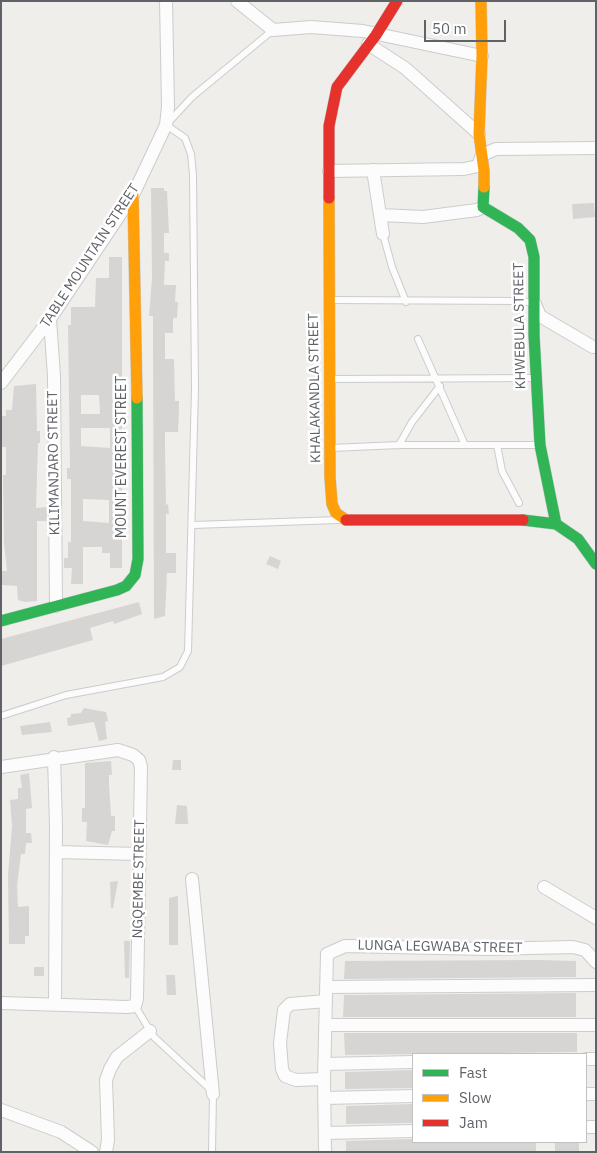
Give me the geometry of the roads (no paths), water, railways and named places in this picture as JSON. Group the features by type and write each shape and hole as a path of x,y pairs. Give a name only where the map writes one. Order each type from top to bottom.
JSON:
{"street":[{"name":"TABLE MOUNTAIN STREET","path":"1,383 50,319 133,194 166,125 168,107 166,1"},
{"path":"237,1 273,30 320,27 372,39 482,56"},
{"name":"KHALAKANDLA STREET","path":"343,520 336,513 332,504 329,126 337,87 397,1"},
{"path":"380,214 423,218 478,210 483,207 482,155 478,134 482,56 481,1"},
{"path":"372,39 478,134"},
{"path":"329,171 464,169 478,166 482,155 496,149 596,148"},
{"path":"374,170 383,234"},
{"name":"MOUNT EVEREST STREET","path":"1,621 117,590 131,581 137,568 137,374 133,194"},
{"name":"KHWEBULA STREET","path":"483,207 488,212 518,228 530,240 534,258 536,378 540,445 556,524"},
{"path":"535,304 540,316 593,347"},
{"name":"KILIMANJARO STREET","path":"50,319 54,376 56,606"},
{"path":"343,520 510,518 556,524 578,539 596,564"},
{"name":"NGQEMBE STREET","path":"1,767 118,750 127,751 139,760 141,767 138,999 135,1006"},
{"path":"54,758 56,852 55,1003"},
{"path":"56,852 140,854"},
{"path":"192,880 213,1094"},
{"path":"544,887 596,918"},
{"name":"LUNGA LEGWABA STREET","path":"325,1152 324,1064 327,954 345,946 487,949 573,947 585,950 596,962"},
{"path":"326,987 596,985"},
{"path":"324,1079 296,1080 285,1076 282,1069 280,1043 284,1010 290,1004 326,1001"},
{"path":"1,1003 135,1006"},
{"path":"325,1025 596,1025"},
{"path":"106,1152 108,1140 106,1080 117,1056 150,1031"},
{"path":"324,1064 412,1062"},
{"path":"324,1098 412,1096"},
{"path":"1,1110 61,1132 92,1152"},
{"path":"325,1133 412,1131"}],"lane":[{"path":"1,716 66,695 163,677 180,667 188,651 193,525 195,389 193,175 191,154 185,138 166,125 192,97 273,30"},
{"path":"383,234 392,267 406,302"},
{"path":"329,300 406,302 520,301 535,304"},
{"path":"418,339 437,378 465,445"},
{"path":"330,379 536,378"},
{"path":"399,445 412,422 440,386"},
{"path":"331,448 399,445 540,445"},
{"path":"497,445 502,471 519,503"},
{"path":"193,525 343,520"},
{"path":"135,1006 161,1045 209,1088 213,1094 212,1152"}]}
